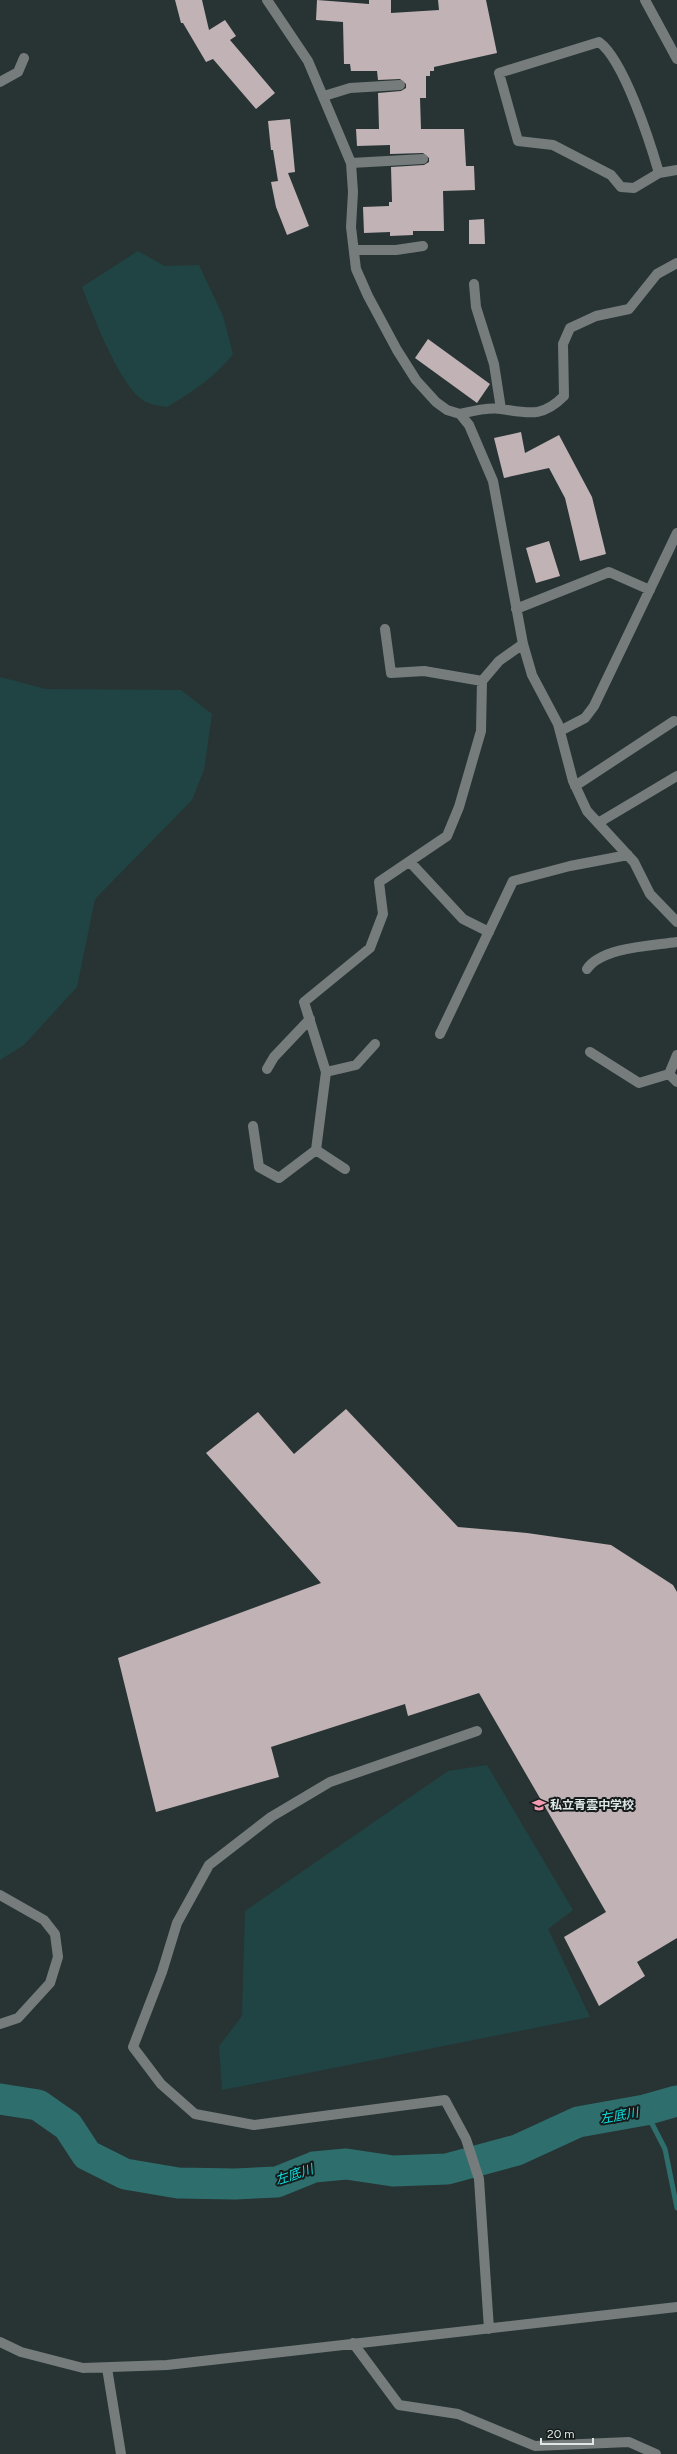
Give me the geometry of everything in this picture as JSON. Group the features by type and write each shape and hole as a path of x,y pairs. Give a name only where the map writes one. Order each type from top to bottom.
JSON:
{"street":[{"path":"268,0 308,61 351,163 353,192 351,227 356,269 397,350 416,380 436,402 447,410 460,414 477,410 501,409 530,414 541,412 555,405 564,396 563,344 570,328 596,316 629,309 657,274 677,263"},
{"path":"645,0 677,59"},
{"path":"659,173 634,101 607,48 599,42 499,73 518,141 553,145 611,175 621,187 634,188 659,173 677,170"},
{"path":"0,82 18,72 24,58"},
{"path":"324,96 350,88 400,85"},
{"path":"351,163 423,159"},
{"path":"354,250 396,250 423,246"},
{"path":"474,284 476,307 494,364 501,409"},
{"path":"460,414 469,425 493,480 523,644 532,675 560,731 575,786 587,811 634,862 650,894 677,922"},
{"path":"560,731 585,718 594,706 677,533"},
{"path":"516,609 609,572 650,590"},
{"path":"384,629 391,673 424,671 482,681"},
{"path":"253,1126 259,1167 279,1178 316,1150 326,1072 304,1002 370,948 383,914 379,882 447,836 460,807 481,731 482,681 499,661 523,644"},
{"path":"575,786 674,721"},
{"path":"598,823 677,776"},
{"path":"440,1034 513,881 570,866 628,855"},
{"path":"410,862 463,919 489,932"},
{"path":"587,970 592,962 609,953 677,942"},
{"path":"267,1069 274,1057 310,1019"},
{"path":"326,1072 356,1065 375,1044"},
{"path":"590,1052 639,1083 669,1074"},
{"path":"669,1074 677,1055"},
{"path":"669,1074 677,1082"},
{"path":"316,1150 345,1169"},
{"path":"477,1731 330,1782 271,1817 210,1864 177,1923 162,1972 133,2048 161,2084 195,2114 254,2125 446,2100 466,2139 479,2179 489,2329"},
{"path":"0,1895 44,1920 55,1934 58,1957 50,1983 18,2018 0,2024"},
{"path":"0,2342 21,2352 62,2364 83,2368 107,2368 174,2364 677,2307"},
{"path":"353,2343 399,2406 458,2414 535,2446 629,2442 656,2454"},
{"path":"107,2368 121,2454"}],"shaded area":[{"path":"138,251 165,266 199,265 223,316 233,354 219,370 203,384 167,407 153,405 146,402 136,394 127,382 108,350 82,287"},
{"path":"0,677 46,689 181,690 212,714 204,770 192,800 95,899 77,987 24,1045 0,1060"},
{"path":"487,1765 573,1910 548,1929 590,2017 222,2090 219,2046 242,2016 245,1911 448,1771"}],"building":[{"path":"175,0 202,0 209,30 225,20 236,36 230,40 275,93 256,109 213,59 206,62 183,23 181,23"},
{"path":"317,0 369,4 369,0 391,0 391,13 439,10 438,0 486,0 497,53 434,67 434,71 430,71 430,76 426,76 426,98 420,98 421,129 464,129 466,166 474,166 475,190 443,191 444,231 413,231 413,235 390,236 390,232 364,233 363,207 389,206 389,202 392,202 391,167 424,165 429,162 429,158 423,153 390,154 390,145 357,146 356,129 379,129 378,93 401,91 406,88 406,84 400,79 378,80 377,71 351,71 350,64 344,64 343,22 316,20"},
{"path":"290,119 295,172 288,173 309,226 287,235 276,207 271,182 278,181 273,150 271,150 268,121"},
{"path":"484,219 485,244 469,244 469,220"},
{"path":"428,339 490,384 477,403 415,358"},
{"path":"521,432 525,453 559,435 592,497 606,554 580,561 565,498 549,468 504,478 494,438"},
{"path":"549,541 560,576 536,583 526,548"},
{"path":"346,1409 458,1527 527,1533 611,1545 673,1585 677,1592 677,1938 637,1962 645,1976 599,2006 564,1937 606,1912 479,1693 408,1716 405,1704 271,1747 279,1777 156,1812 118,1658 321,1583 206,1453 258,1412 294,1454"}],"waterway":[{"name":"左底川","path":"0,2099 38,2105 68,2126 87,2155 125,2174 178,2183 235,2184 277,2182 314,2167 346,2164 393,2171 447,2169 517,2150 578,2122 645,2110 677,2101"},
{"path":"645,2110 665,2149 677,2208"}],"place":[{"name":"私立青雲中学校","path":"539,1805"}]}
